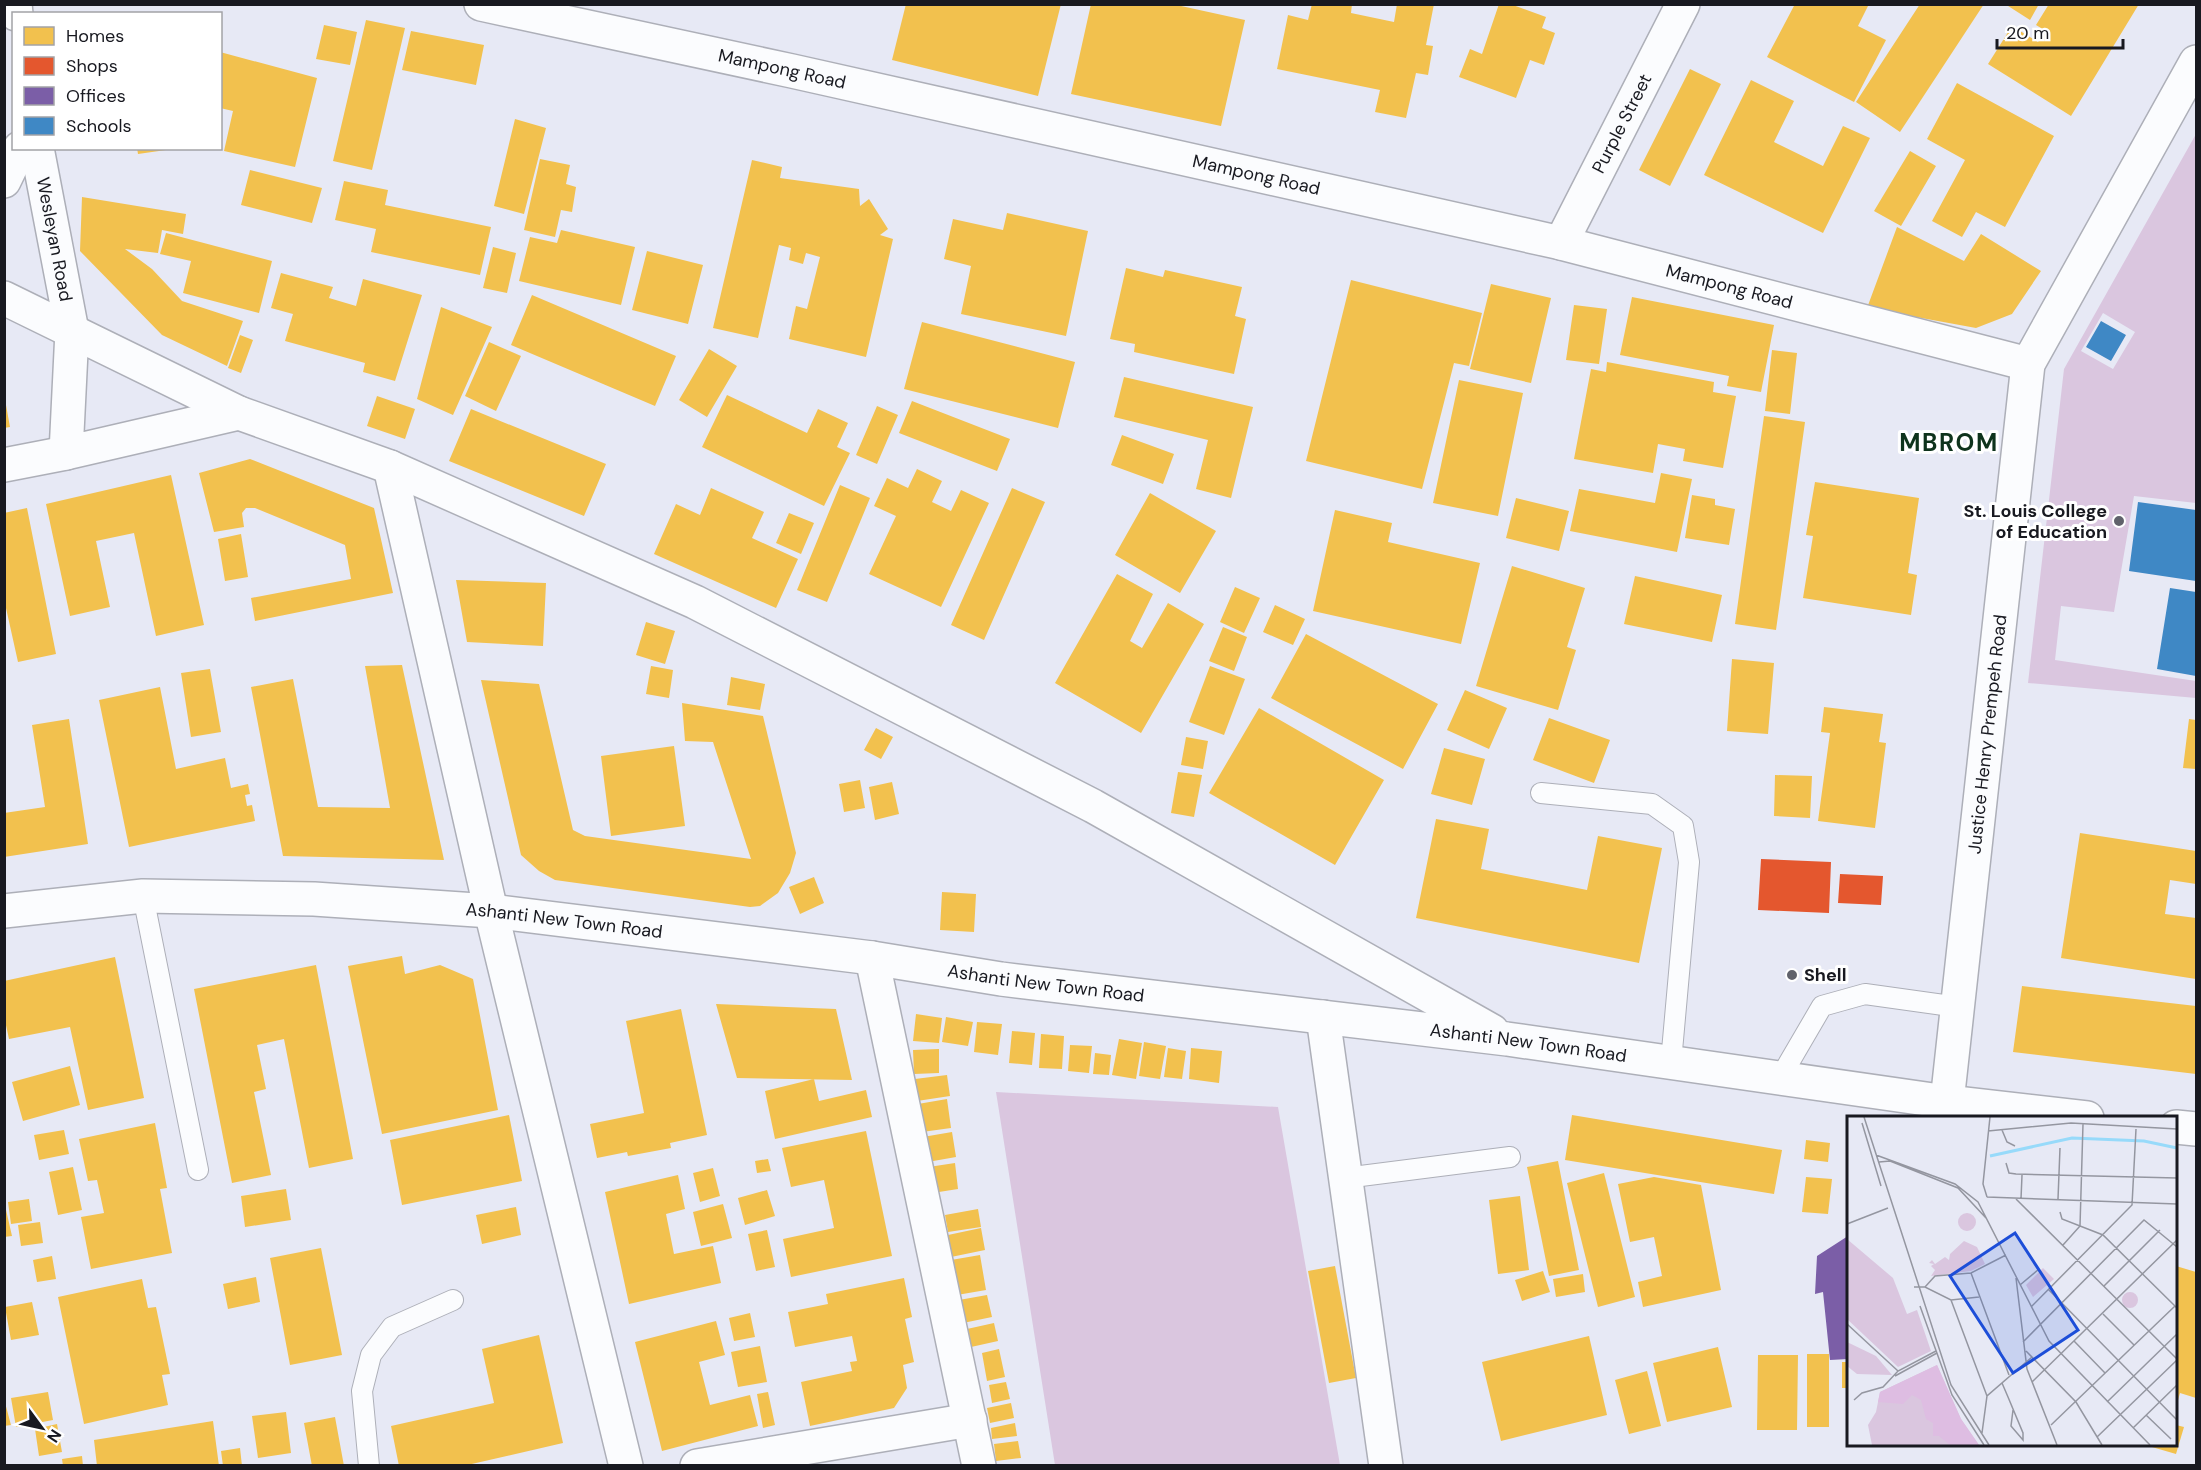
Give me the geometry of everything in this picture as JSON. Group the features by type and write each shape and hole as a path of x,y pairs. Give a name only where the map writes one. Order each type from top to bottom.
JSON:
{"street":[{"name":"Mampong Road","path":"481,4 816,76 1561,243 2028,364"},
{"name":"Purple Street","path":"1561,243 1683,4"},
{"path":"2028,364 2196,62"},
{"path":"4,181 19,150"},
{"name":"Wesleyan Road","path":"37,150 72,331 66,453"},
{"path":"4,298 239,413 390,467 716,613 1093,806 1507,1039"},
{"name":"Justice Henry Prempeh Road","path":"1947,1102 2028,364"},
{"path":"4,465 239,413"},
{"path":"390,467 491,911 626,1466"},
{"name":"Ashanti New Town Road","path":"4,911 143,896 314,898 491,911 872,958 1001,979 1507,1039 1947,1102 2070,1116"},
{"path":"872,958 979,1466"},
{"path":"1323,1017 1386,1466"},
{"path":"2177,1127 2196,1129"},
{"path":"697,1466 970,1420"}],"lane":[{"path":"1541,793 1652,804 1683,826 1689,862 1671,1062"},
{"path":"143,896 198,1170"},
{"path":"1780,1078 1822,1006 1865,994 1958,1007"},
{"path":"1346,1178 1510,1157"},
{"path":"369,1466 362,1391 371,1355 392,1327 453,1300"}],"shaded area":[{"name":"St. Louis College of Education","path":"2196,134 2196,503 2134,496 2114,612 2061,606 2055,660 2196,681 2196,698 2028,683 2064,369","holes":["2103,313 2135,332 2113,369 2081,351"]},
{"path":"996,1092 1278,1107 1340,1465 1055,1465"}],"building: Homes":[{"path":"906,4 1061,4 1038,96 892,60"},
{"path":"1091,4 1172,4 1245,20 1221,126 1071,94"},
{"path":"1312,4 1352,4 1351,13 1394,22 1397,4 1434,4 1426,45 1433,46 1428,75 1416,73 1406,118 1375,112 1380,90 1277,69 1288,15 1308,20"},
{"path":"1499,4 1510,4 1546,17 1542,28 1555,33 1544,65 1530,60 1516,98 1459,77 1470,49 1482,54"},
{"path":"1795,4 1869,4 1858,26 1886,40 1854,102 1767,57"},
{"path":"1920,4 1984,4 1900,132 1856,102"},
{"path":"2005,4 2039,4 2030,20"},
{"path":"2049,4 2139,4 2071,116 1988,64 2012,26 2038,42 2043,35 2038,33 2041,28 2036,25"},
{"path":"366,20 405,28 372,170 333,161"},
{"path":"324,25 357,32 350,65 316,59"},
{"path":"411,31 484,45 476,85 402,70"},
{"path":"222,53 317,78 295,167 224,151 233,111 222,108"},
{"path":"1690,69 1721,84 1670,186 1639,170"},
{"path":"1751,80 1794,101 1774,142 1823,166 1843,126 1870,138 1823,233 1704,175"},
{"path":"1957,83 2054,136 2005,227 1976,212 1962,237 1932,221 1965,160 1927,139"},
{"path":"515,119 546,128 524,214 494,206"},
{"path":"137,150 166,150 138,154"},
{"path":"1910,151 1936,166 1901,226 1874,211"},
{"path":"540,159 570,165 566,184 576,187 572,212 561,210 555,237 524,230"},
{"path":"752,160 782,167 780,178 859,189 860,206 869,199 888,229 880,235 893,239 866,357 789,339 796,306 807,309 820,257 806,253 803,264 789,260 791,248 779,245 758,338 713,328"},
{"path":"250,170 322,188 312,223 241,205"},
{"path":"344,181 388,190 385,205 491,227 480,275 371,252 376,229 335,220"},
{"path":"82,197 186,214 183,234 162,230 158,253 125,249 152,269 182,301 243,321 227,366 162,335 80,251"},
{"path":"1007,213 1088,231 1066,336 961,314 971,266 944,259 953,219 1003,230"},
{"path":"1897,227 1964,261 1981,234 2041,271 2012,314 1976,328 1867,308"},
{"path":"561,230 635,247 621,305 519,281 530,237 557,243"},
{"path":"166,233 272,261 259,313 183,293 191,261 160,254"},
{"path":"493,247 516,253 507,293 483,288"},
{"path":"647,251 703,265 688,324 632,310"},
{"path":"1126,268 1163,277 1165,270 1242,287 1235,316 1246,319 1234,374 1134,352 1135,344 1110,339"},
{"path":"281,273 333,287 329,298 356,306 363,279 422,295 395,381 363,372 365,363 285,341 293,314 271,308"},
{"path":"1351,280 1482,313 1469,366 1454,363 1422,489 1306,461"},
{"path":"1491,284 1551,298 1531,383 1470,369"},
{"path":"532,295 676,356 655,406 511,345"},
{"path":"1632,297 1774,325 1761,392 1727,386 1729,376 1620,355"},
{"path":"1574,305 1607,309 1599,364 1566,360"},
{"path":"441,307 492,327 453,415 417,399"},
{"path":"922,322 1075,362 1058,428 904,389"},
{"path":"240,335 253,340 241,373 228,368"},
{"path":"489,342 521,356 496,411 465,396"},
{"path":"709,349 737,366 707,417 679,400"},
{"path":"1772,350 1797,353 1790,414 1765,411"},
{"path":"1607,362 1714,382 1713,392 1736,396 1723,468 1683,461 1685,449 1658,444 1653,473 1574,459 1591,369 1606,372"},
{"path":"1124,377 1253,407 1231,498 1196,489 1208,440 1114,417"},
{"path":"1459,380 1523,393 1498,516 1433,503"},
{"path":"4,394 10,427 4,428"},
{"path":"727,395 807,433 818,409 848,423 837,447 850,453 824,506 702,447"},
{"path":"377,396 415,409 405,439 367,426"},
{"path":"912,401 1010,439 997,471 899,433"},
{"path":"877,406 898,415 877,464 856,455"},
{"path":"471,409 606,464 584,516 449,461"},
{"path":"1764,416 1805,422 1776,630 1735,624"},
{"path":"1122,435 1174,454 1163,484 1111,465"},
{"path":"250,459 374,508 393,593 255,621 251,598 351,579 345,545 255,508 246,508 242,513 244,527 214,532 199,473"},
{"path":"917,469 942,481 932,502 951,511 961,490 989,503 941,607 869,574 896,516 874,506 887,478 908,488"},
{"path":"1661,473 1692,479 1677,552 1570,531 1579,489 1655,503"},
{"path":"171,475 204,625 156,636 134,533 96,541 110,607 70,616 46,504"},
{"path":"1815,482 1919,498 1908,573 1917,575 1911,615 1803,598 1813,536 1806,535"},
{"path":"840,485 870,498 827,602 797,590"},
{"path":"711,488 764,512 752,538 798,559 776,608 654,554 676,504 700,515"},
{"path":"1012,488 1045,502 984,640 951,625"},
{"path":"1150,493 1216,531 1180,593 1115,555"},
{"path":"1692,495 1715,499 1715,505 1735,509 1729,545 1685,538"},
{"path":"1516,498 1569,511 1559,551 1506,538"},
{"path":"27,508 56,654 18,662 4,599 4,513"},
{"path":"1335,510 1392,523 1388,542 1480,563 1461,644 1313,611"},
{"path":"789,513 814,523 801,554 776,543"},
{"path":"241,534 248,577 225,581 218,539"},
{"path":"1512,566 1585,588 1567,647 1576,650 1558,710 1476,686"},
{"path":"1117,574 1153,594 1130,641 1142,648 1168,603 1204,624 1141,733 1055,683"},
{"path":"1635,576 1722,595 1712,642 1624,624"},
{"path":"456,580 546,583 543,646 467,642"},
{"path":"1235,587 1260,598 1244,633 1220,622"},
{"path":"1275,605 1305,619 1293,645 1263,632"},
{"path":"646,622 675,631 665,664 636,655"},
{"path":"1223,627 1247,637 1234,671 1209,661"},
{"path":"1306,634 1438,704 1403,769 1271,698"},
{"path":"1732,659 1774,663 1768,734 1727,731"},
{"path":"402,665 444,860 283,856 251,687 293,679 318,807 390,808 365,666"},
{"path":"651,666 673,670 669,698 646,694"},
{"path":"1210,666 1245,679 1224,735 1189,722"},
{"path":"210,669 221,732 191,737 181,673"},
{"path":"731,677 765,684 760,710 727,705"},
{"path":"481,680 539,684 573,830 585,836 751,859 713,742 685,741 682,703 763,716 796,853 790,873 778,893 760,906 750,907 555,880 539,871 521,855"},
{"path":"160,687 176,769 225,758 231,788 248,784 250,794 245,795 247,806 252,805 255,821 129,847 99,700"},
{"path":"1465,690 1507,708 1489,749 1447,730"},
{"path":"1824,707 1883,714 1879,742 1886,743 1875,828 1818,821 1830,733 1821,732"},
{"path":"1259,708 1384,780 1335,865 1209,793"},
{"path":"1549,718 1610,740 1594,783 1533,760"},
{"path":"69,719 88,844 4,857 4,813 45,807 32,725"},
{"path":"2189,719 2196,720 2196,769 2183,768"},
{"path":"876,728 893,737 881,759 864,750"},
{"path":"1186,737 1208,741 1203,769 1181,765"},
{"path":"674,746 685,826 611,836 601,756"},
{"path":"1444,748 1485,759 1472,805 1431,794"},
{"path":"1178,772 1202,775 1194,817 1171,813"},
{"path":"1775,775 1812,776 1810,818 1774,816"},
{"path":"860,780 865,808 844,812 839,784"},
{"path":"892,782 899,814 875,820 869,787"},
{"path":"1436,819 1489,829 1481,869 1587,890 1598,836 1662,848 1639,963 1416,918"},
{"path":"2080,833 2196,851 2196,884 2170,880 2165,914 2196,918 2196,979 2061,958"},
{"path":"814,877 824,903 800,914 789,887"},
{"path":"942,892 976,894 974,932 940,930"},
{"path":"402,956 405,974 440,965 473,979 498,1110 382,1134 348,966"},
{"path":"115,957 144,1098 88,1110 70,1027 9,1039 4,1016 4,981"},
{"path":"316,965 353,1159 309,1168 284,1039 257,1045 266,1089 254,1092 271,1175 232,1183 194,989"},
{"path":"2022,986 2196,1006 2196,1074 2013,1052"},
{"path":"716,1004 836,1009 852,1080 737,1078"},
{"path":"681,1009 707,1135 670,1143 671,1148 628,1156 627,1152 597,1158 590,1124 644,1113 626,1021"},
{"path":"916,1014 942,1018 939,1043 913,1041"},
{"path":"946,1017 973,1022 968,1046 942,1042"},
{"path":"977,1022 1002,1024 998,1055 974,1052"},
{"path":"1012,1031 1035,1033 1032,1065 1009,1063"},
{"path":"1041,1034 1064,1036 1062,1069 1039,1068"},
{"path":"1119,1039 1142,1043 1136,1079 1112,1075"},
{"path":"1144,1042 1166,1046 1160,1079 1139,1076"},
{"path":"1070,1045 1092,1046 1089,1073 1068,1071"},
{"path":"1168,1048 1186,1051 1182,1079 1164,1077"},
{"path":"1191,1048 1222,1051 1219,1083 1189,1079"},
{"path":"939,1049 939,1073 914,1074 913,1050"},
{"path":"1095,1053 1111,1055 1109,1075 1093,1074"},
{"path":"70,1066 80,1105 23,1121 12,1082"},
{"path":"947,1075 950,1096 917,1101 915,1079"},
{"path":"814,1079 819,1101 866,1090 872,1117 775,1139 765,1091"},
{"path":"947,1099 951,1128 922,1132 918,1104"},
{"path":"509,1115 522,1181 402,1205 390,1140"},
{"path":"1572,1115 1782,1150 1774,1194 1565,1160"},
{"path":"155,1123 167,1188 160,1189 172,1253 91,1269 81,1217 104,1213 97,1180 88,1181 79,1139"},
{"path":"64,1130 69,1154 39,1160 34,1135"},
{"path":"866,1131 892,1256 791,1277 783,1239 834,1228 824,1180 791,1187 782,1148"},
{"path":"952,1132 956,1157 922,1163 917,1138"},
{"path":"1806,1140 1830,1143 1828,1162 1804,1159"},
{"path":"768,1159 771,1171 757,1173 755,1161"},
{"path":"1558,1161 1579,1270 1549,1276 1527,1167"},
{"path":"955,1163 958,1189 926,1194 922,1168"},
{"path":"73,1167 82,1210 58,1215 49,1172"},
{"path":"713,1168 720,1196 700,1202 693,1173"},
{"path":"1604,1173 1635,1297 1598,1307 1567,1183"},
{"path":"678,1175 685,1209 666,1214 674,1254 713,1246 721,1283 629,1304 605,1192"},
{"path":"1654,1177 1701,1185 1721,1290 1643,1307 1638,1282 1662,1276 1654,1237 1630,1242 1618,1184"},
{"path":"1806,1177 1832,1179 1828,1214 1802,1212"},
{"path":"286,1189 291,1220 245,1227 241,1196"},
{"path":"767,1190 775,1216 745,1225 738,1198"},
{"path":"1520,1196 1529,1270 1498,1274 1489,1200"},
{"path":"29,1199 32,1221 11,1224 8,1202"},
{"path":"4,1201 12,1236 4,1237"},
{"path":"723,1204 732,1238 701,1246 693,1212"},
{"path":"516,1207 521,1235 482,1244 476,1215"},
{"path":"978,1209 981,1227 948,1232 945,1215"},
{"path":"40,1222 43,1243 21,1246 18,1225"},
{"path":"981,1228 985,1250 951,1257 948,1235"},
{"path":"767,1230 775,1267 756,1271 748,1234"},
{"path":"321,1248 342,1355 290,1365 270,1258"},
{"path":"980,1255 986,1290 957,1295 951,1260"},
{"path":"52,1256 56,1279 37,1282 33,1260"},
{"path":"1335,1266 1356,1378 1329,1383 1308,1271"},
{"path":"2177,1266 2196,1272 2196,1398 2180,1393 2177,1404"},
{"path":"1543,1271 1550,1292 1522,1301 1515,1280"},
{"path":"1583,1274 1585,1292 1556,1297 1553,1279"},
{"path":"256,1277 260,1302 228,1309 223,1284"},
{"path":"904,1278 912,1317 905,1319 914,1362 903,1365 907,1388 894,1408 810,1426 801,1382 852,1371 850,1362 857,1361 852,1336 795,1347 788,1312 828,1304 826,1294"},
{"path":"142,1279 148,1308 156,1307 170,1374 162,1375 168,1405 84,1424 58,1297"},
{"path":"987,1295 992,1317 963,1323 959,1300"},
{"path":"32,1302 39,1335 11,1340 5,1307"},
{"path":"750,1313 755,1337 734,1341 729,1318"},
{"path":"716,1321 725,1355 699,1362 710,1405 750,1395 758,1426 662,1451 635,1342"},
{"path":"994,1323 998,1341 971,1347 967,1329"},
{"path":"539,1335 563,1443 463,1466 399,1466 391,1426 494,1403 482,1349"},
{"path":"1589,1336 1607,1415 1501,1441 1482,1362"},
{"path":"760,1346 767,1382 738,1387 731,1352"},
{"path":"1718,1347 1732,1407 1667,1422 1653,1363"},
{"path":"999,1349 1005,1377 987,1381 982,1353"},
{"path":"1807,1354 1829,1354 1829,1427 1807,1427"},
{"path":"1758,1355 1798,1355 1797,1430 1757,1430"},
{"path":"1842,1362 1847,1362 1847,1388 1842,1388"},
{"path":"1647,1371 1661,1426 1629,1434 1615,1380"},
{"path":"1006,1382 1010,1399 992,1403 989,1385"},
{"path":"48,1392 53,1420 16,1427 11,1398"},
{"path":"768,1392 775,1425 763,1428 757,1394"},
{"path":"4,1399 11,1425 4,1426"},
{"path":"1011,1403 1014,1418 990,1423 987,1408"},
{"path":"286,1412 291,1453 258,1458 252,1416"},
{"path":"335,1417 344,1466 312,1466 304,1423"},
{"path":"213,1421 219,1466 97,1466 94,1440"},
{"path":"1015,1423 1017,1436 992,1439 991,1428"},
{"path":"57,1424 62,1452 39,1456 35,1429"},
{"path":"2177,1425 2184,1427 2176,1454 2148,1446 2177,1446"},
{"path":"1018,1441 1021,1458 996,1461 994,1444"},
{"path":"240,1448 242,1466 223,1466 221,1451"},
{"path":"82,1456 83,1466 63,1466 62,1459"}],"building: Shops":[{"path":"1761,859 1831,862 1829,913 1758,910"},
{"path":"1840,874 1883,876 1881,905 1838,903"}],"building: Offices":[{"path":"1847,1237 1847,1359 1830,1360 1823,1292 1815,1294 1817,1256"}],"building: Schools":[{"path":"2101,321 2126,335 2111,361 2086,347"},
{"path":"2138,502 2196,510 2196,581 2129,571"},
{"path":"2170,588 2196,592 2196,676 2157,669"}],"place":[{"name":"St. Louis College of Education","path":"2119,521"},
{"name":"Shell","path":"1792,975"}],"district":[{"name":"MBROM","path":"1949,443"}]}
